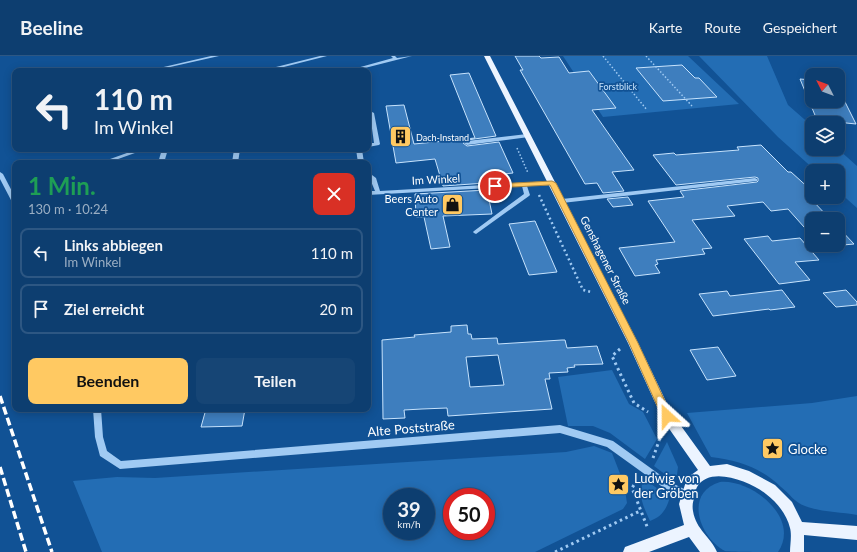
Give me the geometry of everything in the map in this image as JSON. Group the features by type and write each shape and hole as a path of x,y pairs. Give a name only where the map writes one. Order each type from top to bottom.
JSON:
{"main road":[{"name":"Genshagener Straße","path":"487,56 634,343 667,416 707,472"},
{"path":"710,552 692,529 686,508 687,494 689,488 696,479 707,472 714,470 730,470 747,474 763,483 785,504 797,528 797,552"},
{"path":"797,528 857,533"},
{"path":"630,552 692,529"}],"street":[{"path":"162,68 217,56"},
{"path":"275,68 325,56"},
{"path":"359,68 395,58 410,56"},
{"path":"371,113 377,144 371,145"},
{"path":"467,143 527,136"},
{"path":"111,160 134,152"},
{"path":"0,174 12,196"},
{"path":"371,176 378,192"},
{"path":"562,201 755,180"},
{"name":"Im Winkel","path":"371,193 552,183"},
{"path":"476,232 527,195 524,185"},
{"name":"Alte Poststraße","path":"97,412 98,437 103,453 120,465 560,429 610,444 667,484 687,494"}],"path":[{"path":"602,56 647,110"},
{"path":"646,56 692,106"},
{"path":"612,356 634,402 653,416"},
{"path":"556,552 640,511 632,488 655,455 661,435 658,429"}],"green space":[{"name":"Forstblick","path":"563,56 688,56 739,104 603,117"},
{"path":"699,56 767,56 788,105 805,120 805,156 845,155 857,166 857,208 845,197 845,164 808,164 778,137"},
{"path":"612,370 629,404 643,412 657,439 645,459 610,433 593,426 568,426 558,377"},
{"path":"857,396 857,515 824,511 801,505 773,480 757,470 731,460 711,457 687,413 812,403"},
{"path":"667,442 678,467 677,475 672,477 666,475 654,466"},
{"path":"594,446 612,453 624,484 627,503 623,509 535,552 102,552 73,481 117,477 155,478 566,452"},
{"path":"644,479 665,494 669,500 662,513 650,521 643,505 641,495"},
{"path":"720,482 733,483 746,487 770,503 778,514 783,526 783,539 778,552 725,551 716,545 708,536 699,516 699,505 702,496 709,488"}],"building":[{"path":"515,56 539,56 541,58 559,57 569,73 589,71 616,108 592,110 634,170 612,172 624,191 603,193 597,183 585,184 520,70 523,70"},
{"path":"682,65 695,78 699,78 717,97 663,101 636,68"},
{"path":"469,73 496,136 467,140 463,143 467,146 499,142 513,173 484,176 486,183 443,186 435,159 396,163 386,106 404,105 414,144 475,138 450,75"},
{"path":"800,79 805,79 805,91"},
{"path":"845,102 856,124 845,123 845,116 815,116 812,108 845,108"},
{"path":"761,145 788,172 791,172 805,185 805,204 816,204 823,212 805,212 805,228 788,209 771,211 763,202 727,206 735,216 692,220 712,248 702,249 705,254 656,260 658,264 655,265 660,273 635,276 619,248 675,242 648,201 684,197 680,191 758,181 758,178 755,177 676,185 653,155 674,153 676,155 739,150 737,147"},
{"name":"Beers Auto Center","path":"487,190 492,214 443,216 450,247 431,249 424,217 416,217 415,194"},
{"path":"628,197 633,205 613,207 607,199"},
{"path":"535,221 557,272 529,275 509,224"},
{"path":"845,234 854,244 845,245"},
{"path":"768,236 772,241 800,238 805,244 805,252 812,252 819,260 795,262 810,280 779,284 744,239"},
{"path":"782,290 795,307 713,316 699,294 727,291 730,296"},
{"path":"846,290 857,302 857,305 836,307 823,293"},
{"path":"467,325 468,334 471,334 472,339 497,338 498,344 565,340 567,348 597,346 603,364 574,365 575,367 567,368 568,372 549,373 550,379 545,379 552,409 448,416 447,408 404,410 405,418 383,419 382,340 415,337 414,335 451,332 451,326","holes":["498,355 504,385 470,387 466,357"]},
{"path":"718,347 736,376 707,380 690,350"},
{"path":"205,412 244,412 242,426 201,427"}],"railway":[{"path":"0,396 52,552"},
{"path":"0,467 26,552"}],"place":[{"name":"Dach-Instand","path":"401,137"},
{"name":"Beers Auto Center","path":"453,204"},
{"name":"Glocke","path":"773,449"},
{"name":"Ludwig von der Gröben","path":"619,485"}],"route":[{"path":"495,186 552,183 634,343 667,416"}]}
